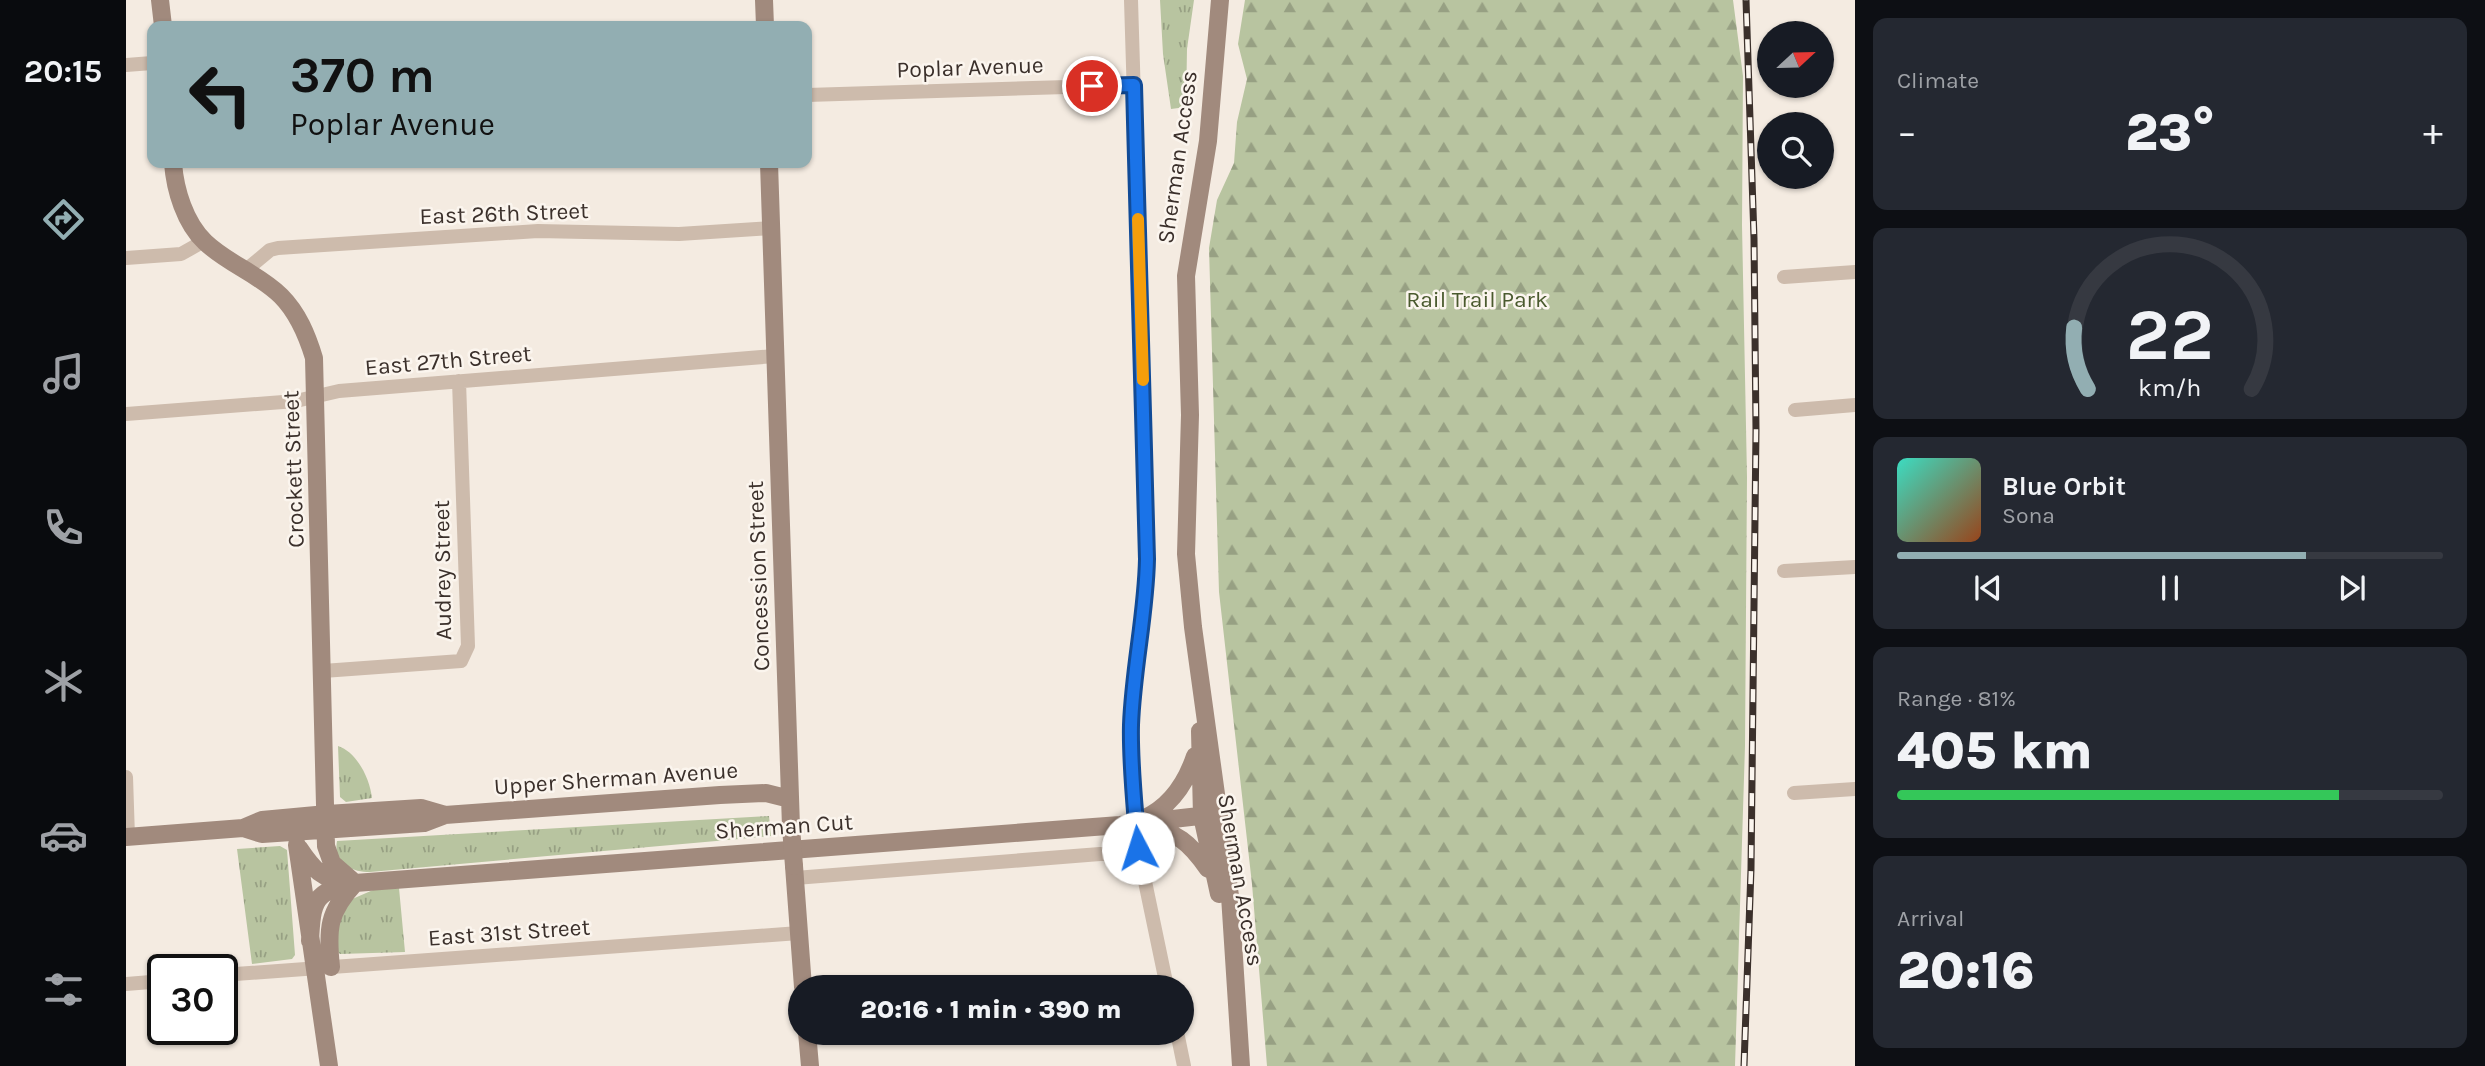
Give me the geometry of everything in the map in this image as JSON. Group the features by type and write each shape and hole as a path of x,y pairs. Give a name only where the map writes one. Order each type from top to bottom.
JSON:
{"main road":[{"path":"160,0 162,21"},
{"path":"764,0 765,21"},
{"name":"Sherman Access","path":"1220,0 1208,141 1186,276 1191,415 1186,554 1211,753 1209,815 1230,896 1241,1066"},
{"name":"Crockett Street","path":"174,168 182,204 204,242 282,297 300,321 314,358 327,850 332,863 355,883"},
{"name":"Concession Street","path":"769,168 791,827 802,975"},
{"name":"Sherman Access","path":"1202,698 1200,738 1209,815 1228,958 1237,986"},
{"path":"1120,825 1146,818 1173,797 1190,771 1200,738"},
{"name":"Upper Sherman Avenue","path":"243,828 262,834 421,808 444,815 766,793 790,799"},
{"name":"Sherman Cut","path":"355,883 1120,825 1209,815"},
{"name":"Upper Sherman Avenue","path":"127,837 243,828 262,820 326,822"},
{"path":"1120,825 1158,829 1177,835 1198,853 1219,892"},
{"path":"262,834 290,839 309,863 327,878 355,883"},
{"path":"297,845 310,941 323,967"},
{"path":"310,941 312,916 320,896 328,890 355,883"},
{"path":"329,1066 323,967 331,918 342,897 355,883"},
{"path":"808,1045 810,1066"}],"street":[{"path":"1131,0 1147,559 1143,626 1131,724 1133,794 1138,851 1164,975"},
{"path":"126,65 147,63"},
{"name":"Poplar Avenue","path":"812,95 1134,85"},
{"name":"East 26th Street","path":"246,270 270,250 278,248 538,231 679,234 771,229"},
{"path":"126,258 181,254 204,242"},
{"path":"1784,277 1855,272"},
{"name":"East 27th Street","path":"126,414 296,401 339,391 775,356"},
{"name":"Audrey Street","path":"323,671 461,661 468,646 459,382"},
{"path":"1795,410 1855,405"},
{"path":"1784,571 1855,567"},
{"path":"126,778 127,837"},
{"path":"1794,793 1855,789"},
{"path":"794,872 1138,851"},
{"name":"East 31st Street","path":"238,974 799,933"},
{"path":"126,984 147,982"},
{"path":"1180,1045 1184,1066"}],"green space":[{"path":"1160,0 1194,0 1187,49 1186,107 1171,109 1163,54"},
{"name":"Rail Trail Park","path":"1245,0 1733,0 1743,76 1742,225 1747,477 1745,746 1735,1066 1267,1066 1252,884 1219,592 1209,248 1217,200 1234,163 1237,122 1247,79 1238,44"},
{"path":"338,746 357,760 369,783 372,798 346,802 340,797"},
{"path":"769,816 771,836 370,872 345,865 336,849 337,841"},
{"path":"280,846 287,850 295,955 292,959 252,964 237,849"},
{"path":"399,888 405,952 340,954 337,951 335,925 350,900 373,890"}],"railway":[{"path":"1744,1066 1751,869 1756,430 1754,238 1746,0"}],"slow traffic":[{"path":"1138,219 1143,380"}],"route":[{"path":"1092,86 1134,85 1147,559 1143,626 1131,724 1138,848"}]}
